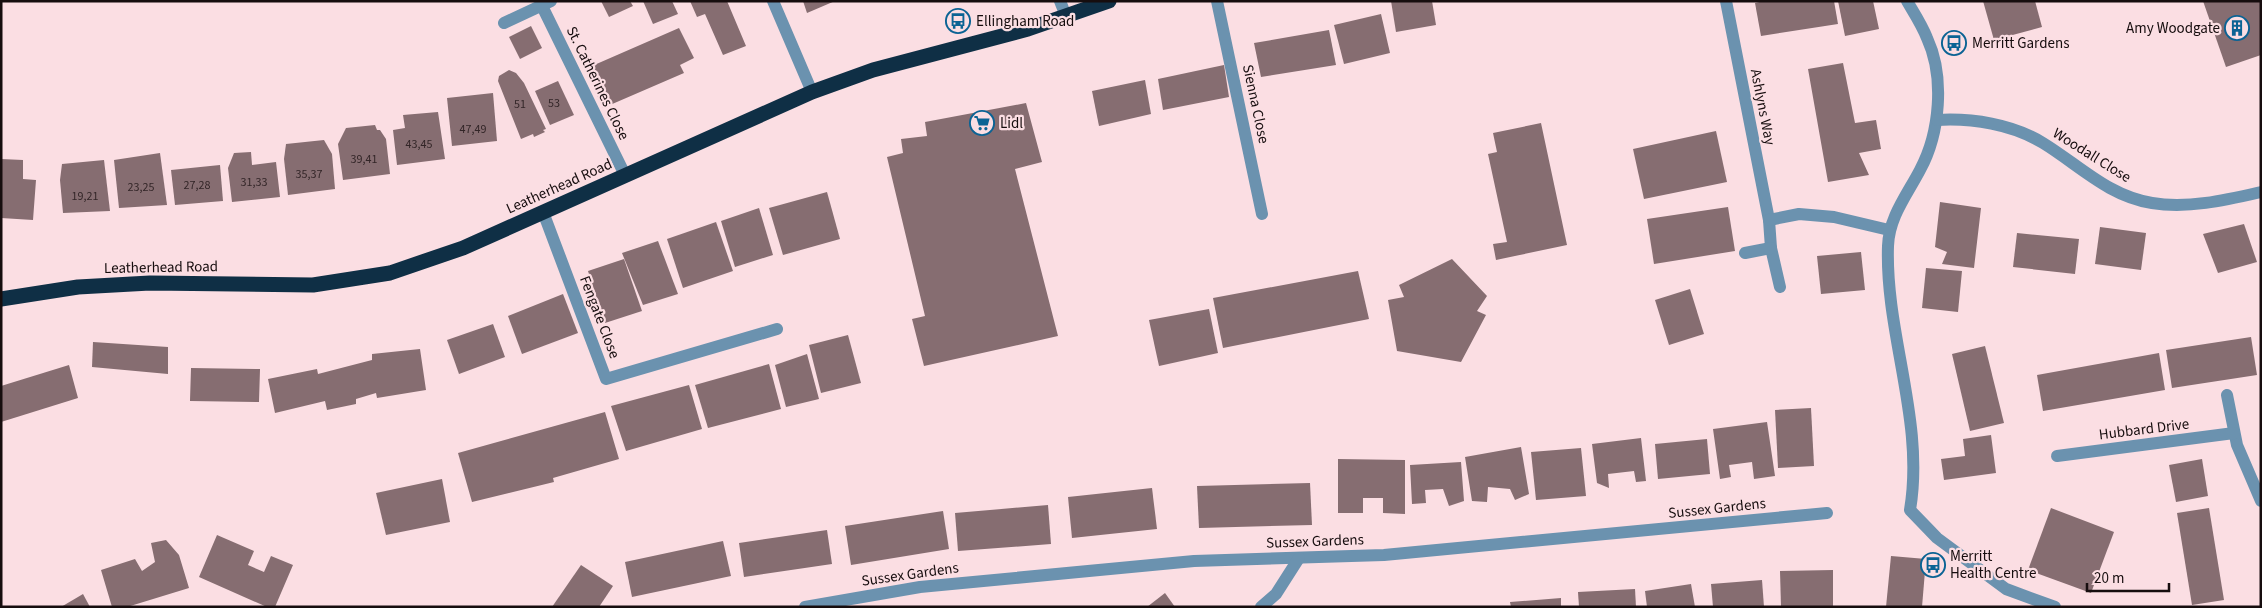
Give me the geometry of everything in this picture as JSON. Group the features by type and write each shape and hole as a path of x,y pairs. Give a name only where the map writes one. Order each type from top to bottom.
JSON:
{"highway":[{"name":"Leatherhead Road","path":"1,299 87,286 150,283 313,285 381,274 463,248 812,92 874,70 1028,29 1109,1"}],"street":[{"path":"773,1 812,92"},
{"path":"1060,1 1066,16"},
{"name":"Sienna Close","path":"1218,1 1262,214"},
{"name":"Ashlyns Way","path":"1726,1 1769,220 1771,248 1780,287"},
{"path":"1907,1 1928,39 1939,97 1937,120 1931,144 1920,170 1906,191 1889,230 1890,287 1910,412 1914,485 1910,510 1937,538 2006,589 2055,607"},
{"name":"St. Catherines Close","path":"504,23 546,3 625,175"},
{"name":"Woodall Close","path":"1937,120 1963,119 2005,127 2042,142 2115,192 2150,203 2176,206 2261,192"},
{"name":"Fengate Close","path":"543,212 606,379 777,328"},
{"path":"1769,220 1799,214 1834,217 1889,230"},
{"path":"1745,253 1771,248"},
{"path":"2227,395 2237,446 2261,501"},
{"name":"Hubbard Drive","path":"2057,456 2234,433"},
{"name":"Sussex Gardens","path":"805,607 930,586 1194,561 1384,555 1826,514"},
{"path":"1261,607 1276,594 1299,558"}],"building":[{"path":"601,1 630,1 633,6 609,17"},
{"path":"643,1 672,1 678,14 653,24"},
{"path":"690,1 727,1 746,46 723,55 705,14 697,17"},
{"path":"803,1 835,1 807,13"},
{"path":"1391,1 1432,1 1436,25 1396,32"},
{"path":"1764,1 1834,1 1838,24 1761,36 1755,3"},
{"path":"1838,1 1873,1 1879,29 1845,36"},
{"path":"1983,1 2035,1 2042,27 1994,40"},
{"name":"Amy Woodgate","path":"2203,1 2261,1 2261,55 2226,67"},
{"path":"1381,14 1390,53 1344,64 1334,25"},
{"path":"531,26 542,48 520,59 509,37"},
{"path":"679,28 694,58 680,65 684,73 603,108 585,69"},
{"path":"1329,30 1336,65 1261,77 1254,43"},
{"path":"1843,63 1855,123 1876,120 1881,149 1859,153 1869,175 1828,182 1808,69"},
{"path":"1224,65 1229,97 1163,110 1158,79"},
{"path":"509,70 516,73 524,83 546,129 543,130 545,132 534,137 533,134 521,139 498,81 499,76"},
{"path":"1145,80 1151,114 1099,126 1092,91"},
{"path":"558,81 574,115 550,125 535,91"},
{"path":"493,93 497,141 452,146 447,98"},
{"path":"1026,103 1042,162 1015,169 1058,336 924,366 912,319 925,316 887,157 903,153 901,139 927,136 925,122"},
{"path":"438,112 445,159 397,165 393,130 405,128 403,115"},
{"path":"1541,123 1567,245 1496,260 1493,244 1507,242 1488,154 1497,152 1493,133"},
{"path":"375,125 377,130 380,130 386,139 390,174 343,180 338,144 346,128"},
{"path":"1716,131 1727,182 1644,199 1633,149"},
{"path":"324,140 332,154 335,189 288,195 284,159 286,144"},
{"path":"251,152 252,165 276,162 280,197 232,202 228,168 234,153"},
{"path":"160,153 167,205 119,208 114,160"},
{"path":"1,159 23,160 23,179 36,180 33,220 1,218"},
{"path":"104,160 110,211 63,213 60,180 62,164"},
{"path":"220,165 223,201 175,205 171,170"},
{"path":"827,192 840,239 783,255 769,208"},
{"path":"1940,202 1981,208 1974,268 1942,264 1947,252 1935,247"},
{"path":"1728,207 1735,251 1654,264 1647,219"},
{"path":"759,208 773,255 735,267 721,221"},
{"path":"716,222 733,271 683,288 667,239"},
{"path":"2244,224 2257,262 2218,273 2203,234"},
{"path":"2100,227 2146,233 2141,270 2095,264"},
{"path":"2017,233 2079,239 2075,274 2013,267"},
{"path":"658,241 678,294 643,305 622,253"},
{"path":"1861,252 1865,290 1821,294 1817,256"},
{"path":"624,259 642,311 605,323 588,271"},
{"path":"1452,259 1487,296 1477,311 1486,315 1461,362 1397,351 1388,300 1404,297 1399,285"},
{"path":"1926,268 1962,271 1958,312 1922,308"},
{"path":"1358,271 1369,319 1223,348 1213,298"},
{"path":"1690,289 1704,334 1669,345 1655,300"},
{"path":"563,294 578,333 522,354 508,316"},
{"path":"1209,309 1218,353 1159,366 1149,320"},
{"path":"493,324 505,357 459,374 447,340"},
{"path":"848,335 861,383 821,393 809,345"},
{"path":"2251,337 2257,375 2172,388 2166,350"},
{"path":"93,342 168,347 168,374 92,367"},
{"path":"1985,346 2004,423 1970,431 1952,354"},
{"path":"420,349 426,390 377,398 376,393 356,399 356,404 327,410 325,401 275,413 268,379 317,369 318,374 372,360 372,354"},
{"path":"2159,353 2165,390 2043,411 2037,375"},
{"path":"807,354 819,399 786,407 775,365"},
{"path":"769,364 781,409 708,428 695,385"},
{"path":"69,365 78,398 1,422 1,386"},
{"path":"191,368 260,369 259,402 190,401"},
{"path":"689,385 702,429 626,451 611,406"},
{"path":"1811,408 1814,466 1778,468 1775,410"},
{"path":"605,412 619,459 553,478 554,482 472,502 458,453"},
{"path":"1767,422 1775,476 1754,479 1752,462 1729,465 1731,477 1720,479 1713,429"},
{"path":"1991,435 1996,473 1944,480 1941,459 1965,456 1963,439"},
{"path":"1641,438 1646,481 1636,482 1634,471 1608,474 1609,488 1597,483 1592,444"},
{"path":"1707,439 1710,474 1658,479 1655,444"},
{"path":"1521,447 1529,494 1515,500 1510,489 1488,487 1487,502 1472,501 1465,457"},
{"path":"1581,448 1586,496 1536,500 1531,452"},
{"path":"1338,459 1405,460 1405,514 1383,513 1383,498 1363,498 1363,513 1338,513"},
{"path":"2202,459 2208,496 2176,502 2169,465"},
{"path":"1461,462 1464,501 1449,506 1443,489 1425,490 1426,503 1412,504 1410,465"},
{"path":"442,479 450,522 386,535 376,493"},
{"path":"1310,483 1312,525 1199,528 1197,486"},
{"path":"1152,488 1157,529 1072,538 1068,497"},
{"path":"1048,505 1051,544 958,551 955,513"},
{"path":"2051,508 2114,532 2091,593 2028,570"},
{"path":"2209,508 2224,600 2192,605 2177,513"},
{"path":"943,511 949,549 851,565 845,526"},
{"path":"827,530 832,564 744,577 739,543"},
{"path":"217,535 254,551 248,565 264,572 271,556 293,565 275,607 267,607 199,577"},
{"path":"166,540 179,555 189,588 127,607 112,607 101,570 135,559 142,571 155,562 151,543"},
{"path":"723,541 731,576 632,597 625,562"},
{"path":"1891,556 1926,559 1922,607 1886,607"},
{"path":"581,565 613,586 599,607 552,607"},
{"path":"1833,570 1833,607 1781,607 1780,571"},
{"path":"1762,580 1764,607 1713,607 1711,584"},
{"path":"1691,584 1695,607 1647,607 1645,591"},
{"path":"1635,589 1636,607 1579,607 1578,592"},
{"path":"1165,593 1175,607 1147,607"},
{"path":"83,594 90,607 61,607"},
{"path":"1561,598 1561,607 1511,607 1510,602"}],"place":[{"name":"Ellingham Road","path":"958,21"},
{"name":"Amy Woodgate","path":"2237,28"},
{"name":"Merritt Gardens","path":"1954,43"},
{"name":"Lidl","path":"982,123"},
{"name":"Merritt Health Centre","path":"1933,565"}]}
